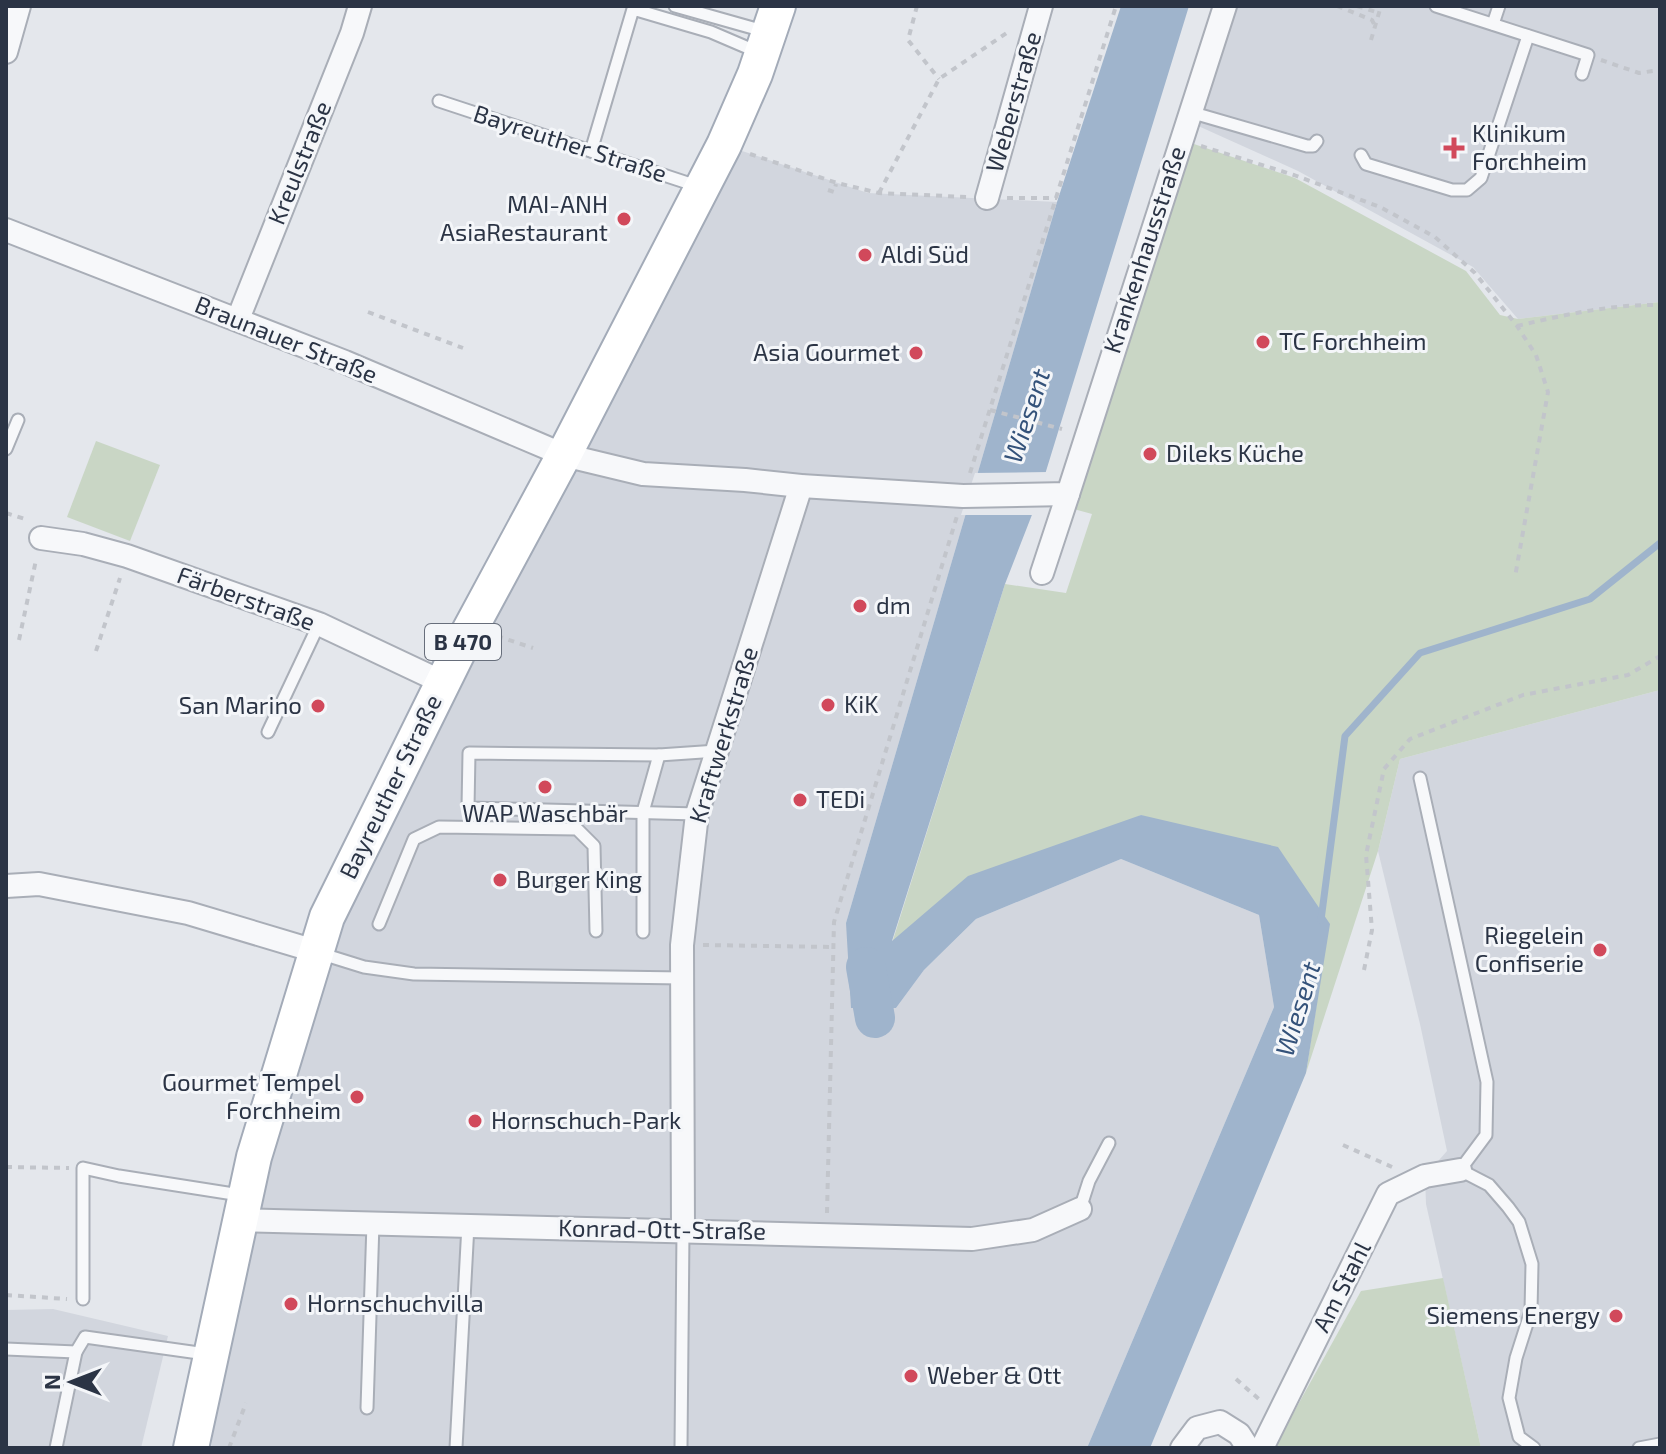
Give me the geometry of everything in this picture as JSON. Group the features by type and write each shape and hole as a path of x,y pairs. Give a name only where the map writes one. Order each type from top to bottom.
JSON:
{"main road":[{"name":"Bayreuther Straße","path":"191,1448 242,1208 327,917 442,682 564,455 724,145 769,30"}],"street":[{"path":"6,52 19,6"},
{"name":"Kreulstraße","path":"238,319 360,6"},
{"name":"Krankenhausstraße","path":"1042,573 1057,495 1225,6"},
{"name":"Weberstraße","path":"987,198 1040,9"},
{"name":"Braunauer Straße","path":"6,230 238,319 564,455"},
{"path":"564,455 643,474 966,496 1057,495"},
{"name":"Kraftwerkstraße","path":"683,1231 682,945 697,814 801,486"},
{"name":"Färberstraße","path":"41,538 83,544 127,556 319,624 442,682"},
{"path":"6,886 39,884 188,913 315,951"},
{"name":"Am Stahl","path":"1262,1448 1388,1194 1419,1179 1460,1170"},
{"name":"Konrad-Ott-Straße","path":"242,1208 373,1223 972,1239 1033,1230 1080,1209"},
{"path":"1182,1448 1197,1428 1220,1422 1239,1434 1248,1448"}],"lane":[{"path":"675,6 769,30"},
{"path":"1436,6 1588,55 1582,74"},
{"path":"1493,24 1499,6"},
{"path":"591,151 633,9 711,32 769,30"},
{"path":"1361,155 1366,164 1452,190 1467,190 1481,178 1528,36"},
{"name":"Bayreuther Straße","path":"439,101 702,188"},
{"path":"1189,112 1307,146 1313,146 1317,141"},
{"path":"6,449 18,420"},
{"path":"268,732 319,624"},
{"path":"697,814 468,808 469,753 659,755 718,751"},
{"path":"643,932 643,812 659,755"},
{"path":"1420,778 1487,1082 1486,1135 1460,1170 1489,1185 1508,1207 1519,1222 1532,1264 1531,1311 1516,1358 1509,1398 1519,1437 1534,1448"},
{"path":"379,924 414,839 439,827 577,829 594,846 596,931"},
{"path":"315,951 364,967 414,974 684,978"},
{"path":"1080,1209 1089,1181 1109,1143"},
{"path":"83,1299 83,1168 242,1208"},
{"path":"367,1408 373,1223"},
{"path":"456,1448 468,1224"},
{"path":"681,1448 683,1231"},
{"path":"56,1448 76,1352 85,1337 211,1355"},
{"path":"6,1349 76,1352"},
{"path":"1639,1448 1660,1444"}],"path":[{"path":"917,6 908,40 939,79"},
{"path":"826,1234 834,922 1116,6"},
{"path":"1337,6 1372,20 1375,26"},
{"path":"1357,6 1379,13"},
{"path":"1371,40 1381,6"},
{"path":"879,193 939,79 1040,9"},
{"path":"1588,55 1639,73 1660,70"},
{"path":"1179,142 1188,142 1279,170 1380,207 1435,237 1475,273 1517,326 1536,355 1548,392 1515,577"},
{"path":"724,145 837,183 879,193 1057,198"},
{"path":"828,190 834,192 837,183"},
{"path":"1517,326 1631,304 1660,305"},
{"path":"368,312 463,348"},
{"path":"990,410 1062,429"},
{"path":"19,640 41,538"},
{"path":"96,651 127,556"},
{"path":"471,628 533,648"},
{"path":"1364,970 1372,930 1366,855 1384,769 1410,739 1523,695 1628,675 1660,656"},
{"path":"682,945 832,947"},
{"path":"1343,1145 1419,1179"},
{"path":"6,1167 83,1168"},
{"path":"6,1295 83,1299"},
{"path":"1236,1379 1278,1416"},
{"path":"229,1448 246,1403"}],"shaded area":[{"name":"Klinikum Forchheim","path":"1234,6 1660,6 1660,302 1518,319 1473,267 1298,171 1196,125"},
{"path":"724,145 868,193 1057,202 846,923 896,1008 924,970 976,919 1121,859 1259,915 1274,1007 1087,1448 211,1448 239,1220 314,938"},
{"path":"1660,690 1660,1448 1481,1448 1426,1204 1425,1176 1447,1151 1378,851 1400,759"},
{"path":"53,1309 168,1336 141,1448 6,1448 6,1310"}],"green space":[{"path":"1188,142 1295,178 1466,271 1500,315 1518,319 1660,302 1660,690 1400,759 1378,851 1306,1073 1329,924 1141,815 892,943 1005,584 1066,593 1092,514 1070,508"},
{"path":"96,441 160,465 130,541 67,517"},
{"path":"1443,1278 1481,1448 1274,1448 1361,1291"}],"water":[{"path":"1121,6 1189,6 1035,507 1005,584 892,941 968,876 1141,815 1278,847 1330,924 1306,1073 1150,1448 1087,1448 1274,1007 1259,915 1121,859 976,919 924,970 896,1008 851,1008 846,923 1057,202"}],"pier":[{"path":"1049,472 1036,515 961,515 975,473"}],"waterway":[{"path":"1321,920 1345,736 1420,653 1590,599 1660,543"},
{"name":"Wiesent","path":"866,967 875,1018"}],"place":[{"name":"Klinikum Forchheim","path":"1454,148"},
{"name":"MAI-ANH AsiaRestaurant","path":"624,219"},
{"name":"Aldi Süd","path":"865,255"},
{"name":"TC Forchheim","path":"1263,342"},
{"name":"Asia Gourmet","path":"916,353"},
{"name":"Dileks Küche","path":"1150,454"},
{"name":"dm","path":"860,606"},
{"name":"KiK","path":"828,705"},
{"name":"San Marino","path":"318,706"},
{"name":"WAP Waschbär","path":"545,787"},
{"name":"TEDi","path":"800,800"},
{"name":"Burger King","path":"500,880"},
{"name":"Riegelein Confiserie","path":"1600,950"},
{"name":"Gourmet Tempel Forchheim","path":"357,1097"},
{"name":"Hornschuch-Park","path":"475,1121"},
{"name":"Hornschuchvilla","path":"291,1304"},
{"name":"Siemens Energy","path":"1616,1316"},
{"name":"Weber & Ott","path":"911,1376"}]}
